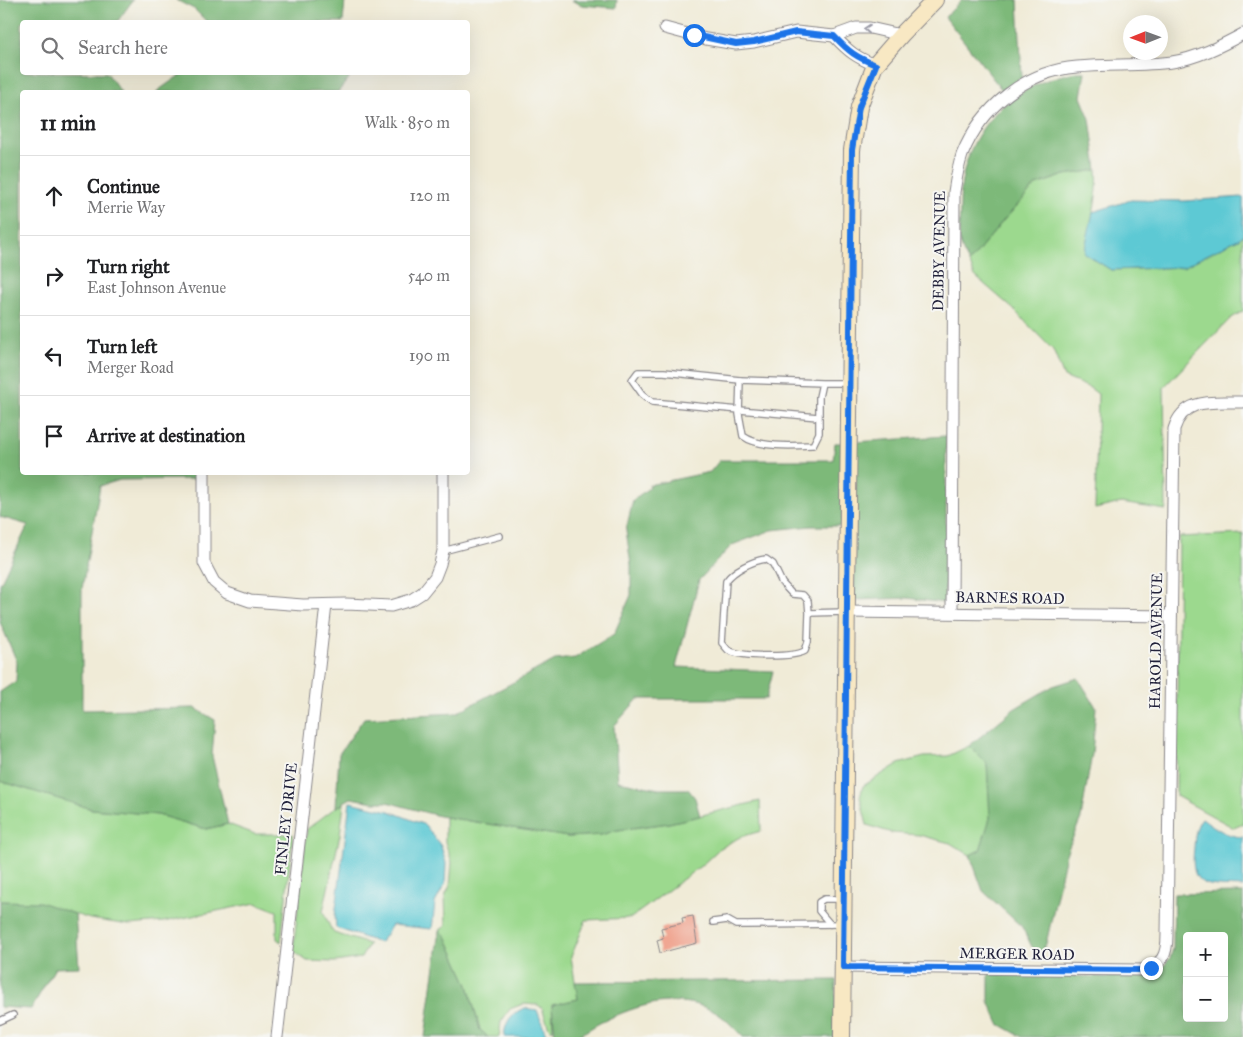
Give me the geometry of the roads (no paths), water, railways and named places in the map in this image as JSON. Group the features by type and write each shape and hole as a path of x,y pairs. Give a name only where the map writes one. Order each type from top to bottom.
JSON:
{"main road":[{"path":"842,1037 843,967 836,924 844,899 852,150 859,107 876,65 901,35 935,0"}],"street":[{"path":"665,28 706,39 736,44 754,42 796,32 834,36 856,28 870,28 901,35"},
{"name":"DEBBY AVENUE","path":"952,612 954,192 959,164 970,138 980,122 999,101 1022,84 1039,76 1075,67 1172,62 1201,54 1226,44 1243,34"},
{"path":"834,36 856,57 876,65"},
{"name":"HAROLD AVENUE","path":"1167,935 1174,429 1182,413 1197,404 1243,402"},
{"path":"204,475 203,555 208,573 214,582 227,594 244,600 303,605 391,606 411,600 422,593 435,577 443,551 443,475"},
{"name":"FINLEY DRIVE","path":"277,1037 326,605"},
{"name":"BARNES ROAD","path":"847,612 1171,616"},
{"name":"MERGER ROAD","path":"843,967 1142,970 1158,964 1164,956 1167,949 1167,935"}],"lane":[{"path":"818,418 652,402 642,394 632,380 638,372 664,372 740,380 849,382"},
{"path":"740,380 739,414 742,436 751,442 794,446 813,445 819,433 818,418 822,383"},
{"path":"443,551 500,536"},
{"path":"766,559 773,564 782,583 792,594 803,595 808,601 809,613 808,642 804,652 798,655 744,654 728,649 722,643 726,581 731,574 759,560 766,559"},
{"path":"809,613 847,612"},
{"path":"836,924 819,911 819,902 824,899 844,899"},
{"path":"712,922 727,920 736,925 836,924"},
{"path":"0,1021 13,1015"}],"water":[{"path":"1243,197 1243,235 1183,267 1111,270 1084,253 1093,212 1131,200 1184,201"},
{"path":"350,802 389,811 425,825 441,846 446,863 445,884 435,903 432,929 392,925 380,943 336,928 335,916"},
{"path":"1202,818 1226,833 1243,837 1243,887 1211,885 1198,879 1193,862 1195,836"},
{"path":"525,1008 537,1010 547,1037 504,1037 506,1027 512,1015"}]}
